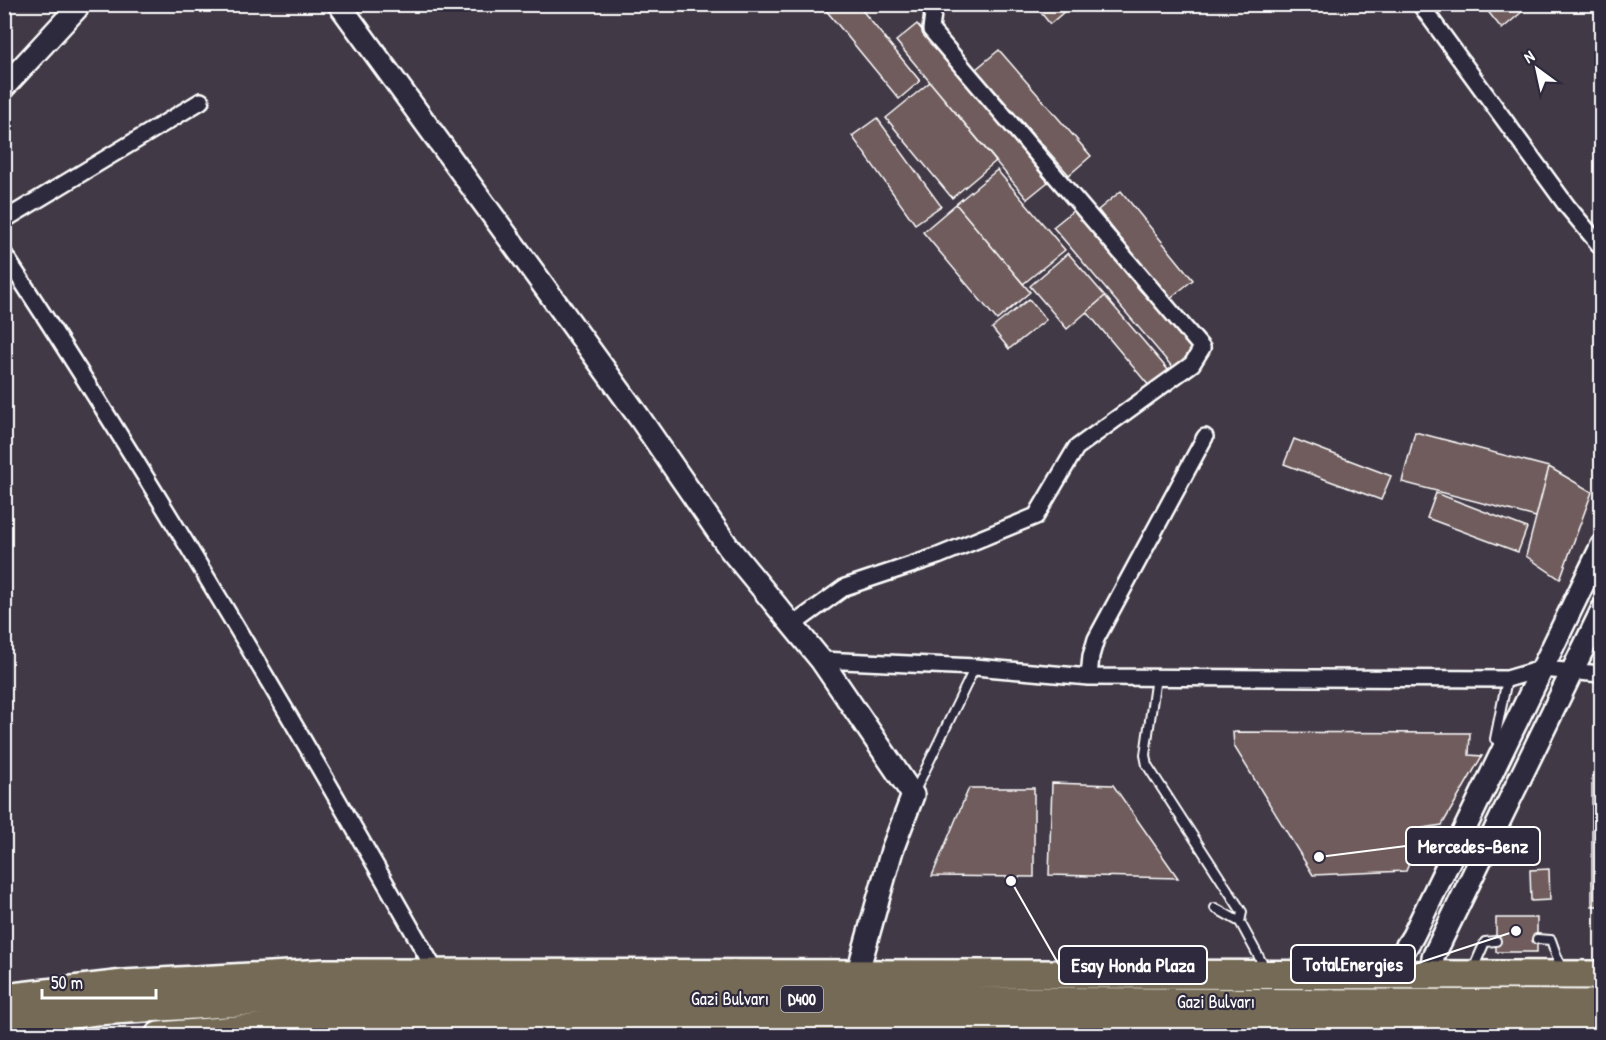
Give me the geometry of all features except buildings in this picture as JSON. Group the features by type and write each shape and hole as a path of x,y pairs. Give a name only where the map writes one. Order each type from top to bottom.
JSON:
{"highway":[{"path":"4,998 124,984 325,973 1602,975"},
{"name":"Gazi Bulvarı","path":"4,1024 97,1011 307,998 1602,1004"},
{"name":"Gazi Bulvarı","path":"159,1035 313,1024 826,1031 1602,1031"}],"main road":[{"path":"339,4 632,407 729,548 794,624 821,660 913,795 892,849 857,975"},
{"path":"5,85 79,6"},
{"path":"1388,976 1413,936 1602,545"},
{"path":"1432,975 1433,957 1602,610"}],"street":[{"path":"794,624 845,586 938,556 1036,516 1077,448 1192,364 1202,348 931,30 934,4"},
{"path":"1420,4 1567,206 1602,248"},
{"path":"4,220 201,101"},
{"path":"4,254 99,399 349,818 436,972"},
{"path":"1089,677 1091,656 1096,639 1205,437"},
{"path":"821,660 975,667 1089,677 1506,679 1541,669 1602,674"}],"lane":[{"path":"913,795 975,667"},
{"path":"1156,677 1145,756 1147,765 1242,912 1240,922"},
{"path":"1495,739 1506,679"},
{"path":"1215,908 1240,922 1270,976"},
{"path":"1537,939 1551,940 1564,975"},
{"path":"1470,975 1485,942 1496,941"}],"place":[{"name":"Mercedes-Benz","path":"1319,857"},
{"name":"Esay Honda Plaza","path":"1011,881"},
{"name":"TotalEnergies","path":"1516,931"}]}
